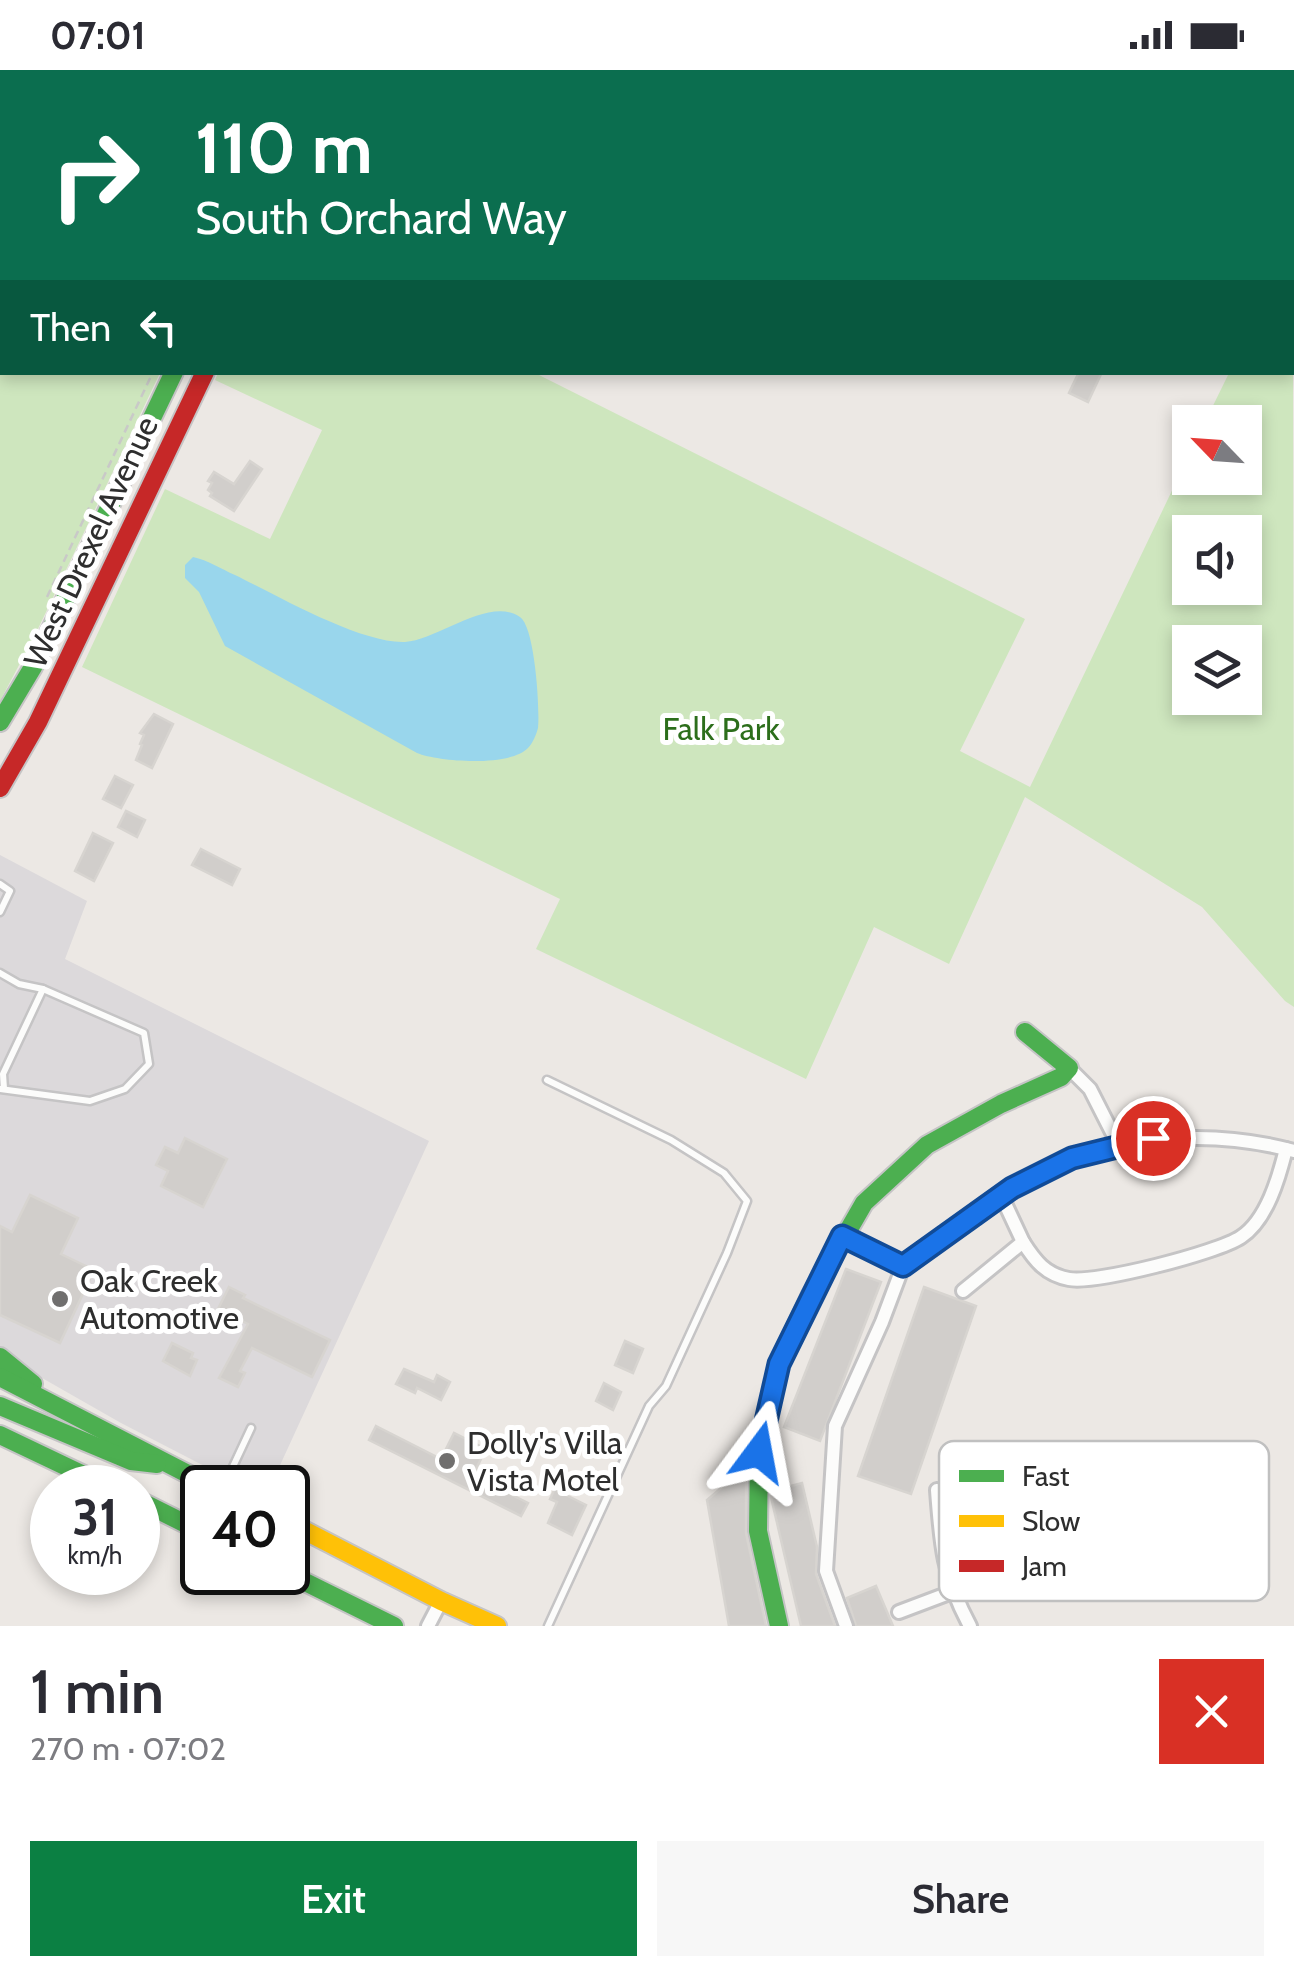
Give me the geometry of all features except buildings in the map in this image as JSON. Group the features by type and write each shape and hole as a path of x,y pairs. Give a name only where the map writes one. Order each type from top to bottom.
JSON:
{"street":[{"name":"West Drexel Avenue","path":"1,722 32,667 173,375"},
{"name":"West Drexel Avenue","path":"0,788 38,722 204,375"},
{"path":"1026,1032 1090,1089 1119,1146"},
{"path":"780,1626 758,1531 759,1452 779,1364 842,1236 864,1203 927,1146 1001,1104 1062,1077 1069,1068"},
{"path":"846,1626 826,1571 834,1426 903,1266 1001,1195 1072,1158 1153,1138 1252,1140 1290,1150 1258,1218 1242,1237 1206,1251 1089,1281 1054,1275 1036,1264 1001,1195"},
{"path":"842,1236 903,1266"},
{"path":"963,1291 1022,1242"},
{"path":"0,1356 62,1408"},
{"path":"0,1377 180,1470"},
{"path":"0,1406 131,1461 169,1465"},
{"path":"0,1434 64,1465"},
{"path":"937,1490 939,1516"},
{"path":"310,1533 497,1626"},
{"path":"310,1584 394,1626"},
{"path":"898,1612 939,1597"},
{"path":"428,1626 441,1601"},
{"path":"957,1601 970,1626"}],"lane":[{"path":"154,416 178,428"},
{"path":"0,884 10,891 0,912"},
{"path":"0,973 19,984 43,988 144,1034 149,1064 124,1090 90,1101 2,1089 4,1074 43,988"},
{"path":"547,1080 670,1140 724,1173 747,1201 728,1253 666,1386 649,1406 548,1626"},
{"path":"234,1465 251,1428"}],"path":[{"path":"40,612 152,375"}],"shaded area":[{"path":"0,855 87,901 65,959 429,1141 280,1465 202,1465 0,1354"}],"green space":[{"path":"0,375 159,375 36,633 0,701"},
{"name":"Falk Park","path":"217,375 539,375 1025,619 960,751 1030,787 1172,491 1172,495 1262,495 1262,405 1213,405 1228,375 1293,375 1294,1007 1202,907 1025,797 949,964 874,927 806,1079 536,949 560,899 82,667 165,489 270,539 322,430 215,380"}],"water":[{"path":"193,557 319,617 387,641 418,639 494,612 520,617 529,636 535,669 538,728 533,741 519,754 491,760 441,759 417,753 225,646 199,592 185,578 185,565"}],"traffic: fast":[{"path":"0,722 33,667 173,375"},
{"path":"779,1626 758,1531 759,1452 779,1364 811,1295 864,1203 927,1145 1001,1104 1061,1077 1069,1068 1025,1032"},
{"path":"0,1357 33,1384"},
{"path":"0,1377 180,1470"},
{"path":"0,1406 131,1461 157,1464"},
{"path":"0,1435 63,1465"},
{"path":"160,1511 180,1521"},
{"path":"310,1584 394,1626"}],"traffic: slow":[{"path":"310,1533 497,1626"}],"traffic: jam":[{"path":"0,788 38,722 204,375"}],"place":[{"name":"Oak Creek Automotive","path":"60,1299"},
{"name":"Dolly's Villa Vista Motel","path":"447,1461"}],"route":[{"path":"759,1452 779,1364 842,1236 903,1266 1012,1188 1072,1158 1153,1138"}]}
